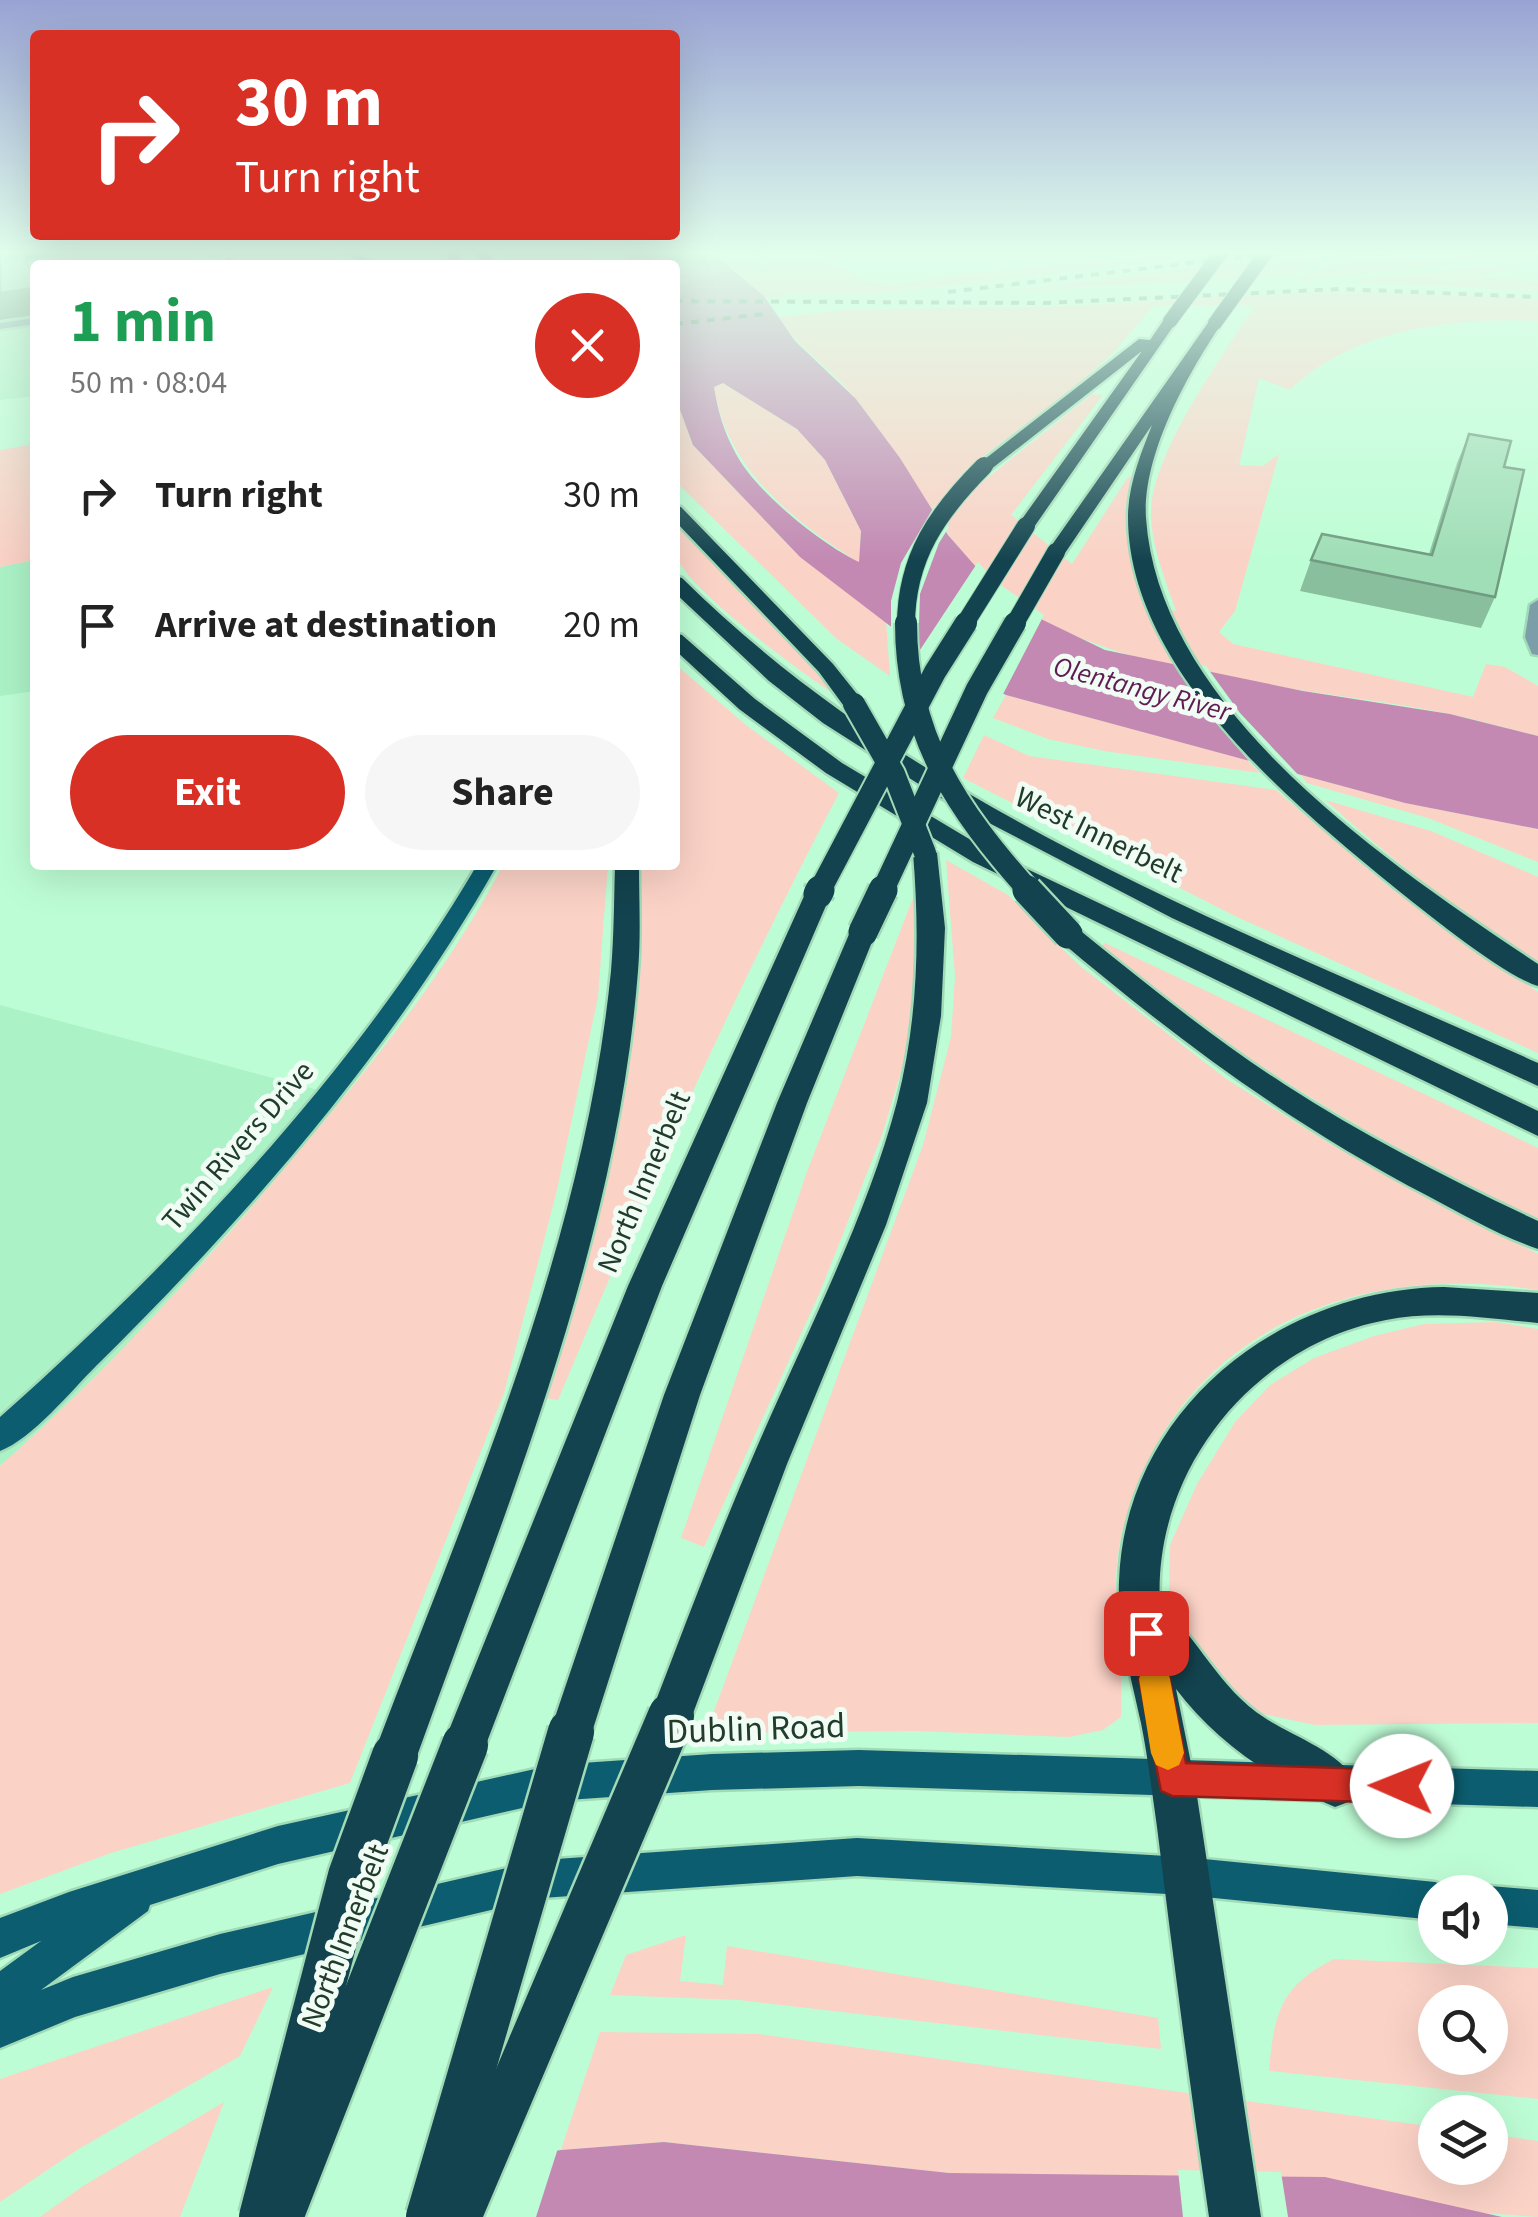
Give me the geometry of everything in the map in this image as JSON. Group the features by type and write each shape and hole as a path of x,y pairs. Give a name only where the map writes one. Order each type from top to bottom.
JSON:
{"highway":[{"path":"1127,354 984,466 946,504 924,539 908,593 902,656 917,728 947,786 1014,878 1068,934 1138,992 1240,1070 1343,1133 1538,1236"},
{"name":"North Innerbelt","path":"280,2217 645,1286 818,894 936,672 1026,526 1146,354"},
{"path":"429,2217 571,1732 682,1395 792,1103 862,932 977,689 1056,552 1192,354"},
{"path":"1183,366 1144,475 1136,516 1142,563 1155,602 1180,651 1206,690 1277,774 1398,878 1538,977"},
{"path":"458,2217 671,1716 768,1464 870,1224 912,1103 928,1016 932,928 924,854 894,774 854,704 826,668 680,516"},
{"name":"West Innerbelt","path":"680,587 716,627 788,689 941,790 1016,832 1273,957 1538,1075"},
{"path":"680,644 746,704 820,758 982,857 1538,1124"},
{"path":"262,2217 351,1876 533,1376 589,1176 623,985 627,870"},
{"path":"1234,2217 1172,1780 1142,1611 1139,1578 1150,1516 1178,1448 1216,1397 1256,1360 1313,1327 1384,1305 1453,1300 1538,1308"},
{"path":"1142,1611 1216,1708 1334,1785"}],"main road":[{"name":"Twin Rivers Drive","path":"0,1437 149,1296 313,1112 426,968 484,870"},
{"name":"Dublin Road","path":"0,1938 70,1911 278,1845 553,1783 712,1772 859,1768 1538,1789"},
{"path":"0,2028 73,1998 220,1954 542,1878 857,1857 1184,1876 1418,1898"},
{"path":"0,1996 150,1886"},
{"path":"1508,1906 1538,1909"}],"street":[{"path":"1538,605 1534,637 1538,650"}],"shaded area":[{"path":"0,354 30,354 30,397 0,400"},
{"path":"812,354 1111,354 965,470 981,483 1092,394 1103,395 1011,515 1072,564 1128,477 1134,478 1126,521 1142,603 1176,611 1154,538 1154,489 1176,434 1208,378 1223,354 1340,354 1290,390 1259,378 1239,465 1263,466 1279,454 1235,611 1219,632 1233,644 1473,697 1486,664 1505,667 1538,686 1538,736 1450,714 1272,686 1144,659 1085,640 1033,614 990,582 971,562 841,382"},
{"path":"723,383 797,429 825,460 861,531 859,563 787,510 748,468 721,417 714,387"},
{"path":"680,410 693,445 800,557 886,621 890,676 837,639 680,486"},
{"path":"30,445 30,561 0,567 0,450"},
{"path":"680,528 807,659 834,694 746,629 680,562"},
{"path":"30,561 30,692 0,696 0,567"},
{"path":"680,668 746,725 839,793 692,1094 558,1400 546,1398 606,1183 630,1038 642,870 680,870"},
{"path":"1006,695 1247,760 1260,773 1048,739 993,718"},
{"path":"984,735 1029,756 1276,790 1388,886 1538,992 1538,1053 1237,917 963,778"},
{"path":"1301,775 1405,803 1538,829 1538,862 1428,818 1307,783"},
{"path":"1325,800 1431,831 1538,877 1538,965 1428,887"},
{"path":"946,860 1008,895 1080,966 1225,1078 1327,1142 1538,1254 1538,1290 1468,1284 1401,1287 1337,1301 1279,1326 1227,1360 1182,1406 1147,1462 1123,1529 1116,1577 1121,1717 1103,1730 1069,1737 915,1731 706,1733 923,1145 951,1037 955,977"},
{"path":"500,870 608,870 598,997 556,1194 504,1393 350,1783 111,1853 0,1894 0,1466 80,1392 228,1234 382,1049"},
{"path":"915,893 917,984 903,1065 882,1135 820,1292 704,1547 681,1538 808,1169"},
{"path":"1105,943 1538,1148 1538,1220 1420,1160 1257,1064 1153,989 1101,947"},
{"path":"0,1005 344,1097 155,1318 67,1407 0,1466"},
{"path":"1496,1322 1538,1329 1538,1723 1315,1725 1263,1714 1237,1699 1182,1640 1169,1599 1170,1545 1197,1484 1235,1422 1270,1385 1314,1358 1374,1336 1424,1324"},
{"path":"686,1935 680,1981 723,1985 727,1946 1158,2018 1161,2049 739,2000 610,1995 626,1955"},
{"path":"1334,1959 1538,1968 1538,2099 1269,2071 1283,2004 1302,1980"},
{"path":"273,1987 240,2056 77,2150 0,2202 0,2079"},
{"path":"600,2032 758,2034 1418,2125 1418,2185 1508,2185 1508,2137 1538,2141 1538,2217 949,2173 664,2142 561,2150"},
{"path":"224,2102 180,2217 40,2217 83,2186"}],"water":[{"name":"Olentangy River","path":"680,354 809,354 856,399 900,458 948,535 991,584 1043,620 1105,650 1303,691 1450,714 1538,736 1538,829 1405,803 1006,695 941,665 800,557 693,445 680,410","holes":["723,383 797,429 825,460 861,531 859,562 809,530 745,469 728,438 714,387"]},
{"path":"664,2142 949,2173 1325,2177 1502,2217 280,2217 382,2176 561,2150"}],"pier":[{"path":"935,505 949,527 920,594 918,653 891,631 891,601 901,563"},
{"path":"978,562 995,581 1044,615 1001,698 938,669 918,653"},
{"path":"1170,658 1206,666 1240,713 1304,781 1255,768 1211,717"},
{"path":"559,2145 536,2217 275,2217 381,2171"},
{"path":"1178,2170 1281,2172 1288,2217 1183,2217"}],"building":[{"path":"1469,434 1511,441 1504,467 1524,470 1495,597 1311,560 1322,534 1432,555"}],"slow traffic":[{"path":"1154,1679 1168,1753"}],"route":[{"path":"1146,1633 1172,1780 1402,1786"}]}
